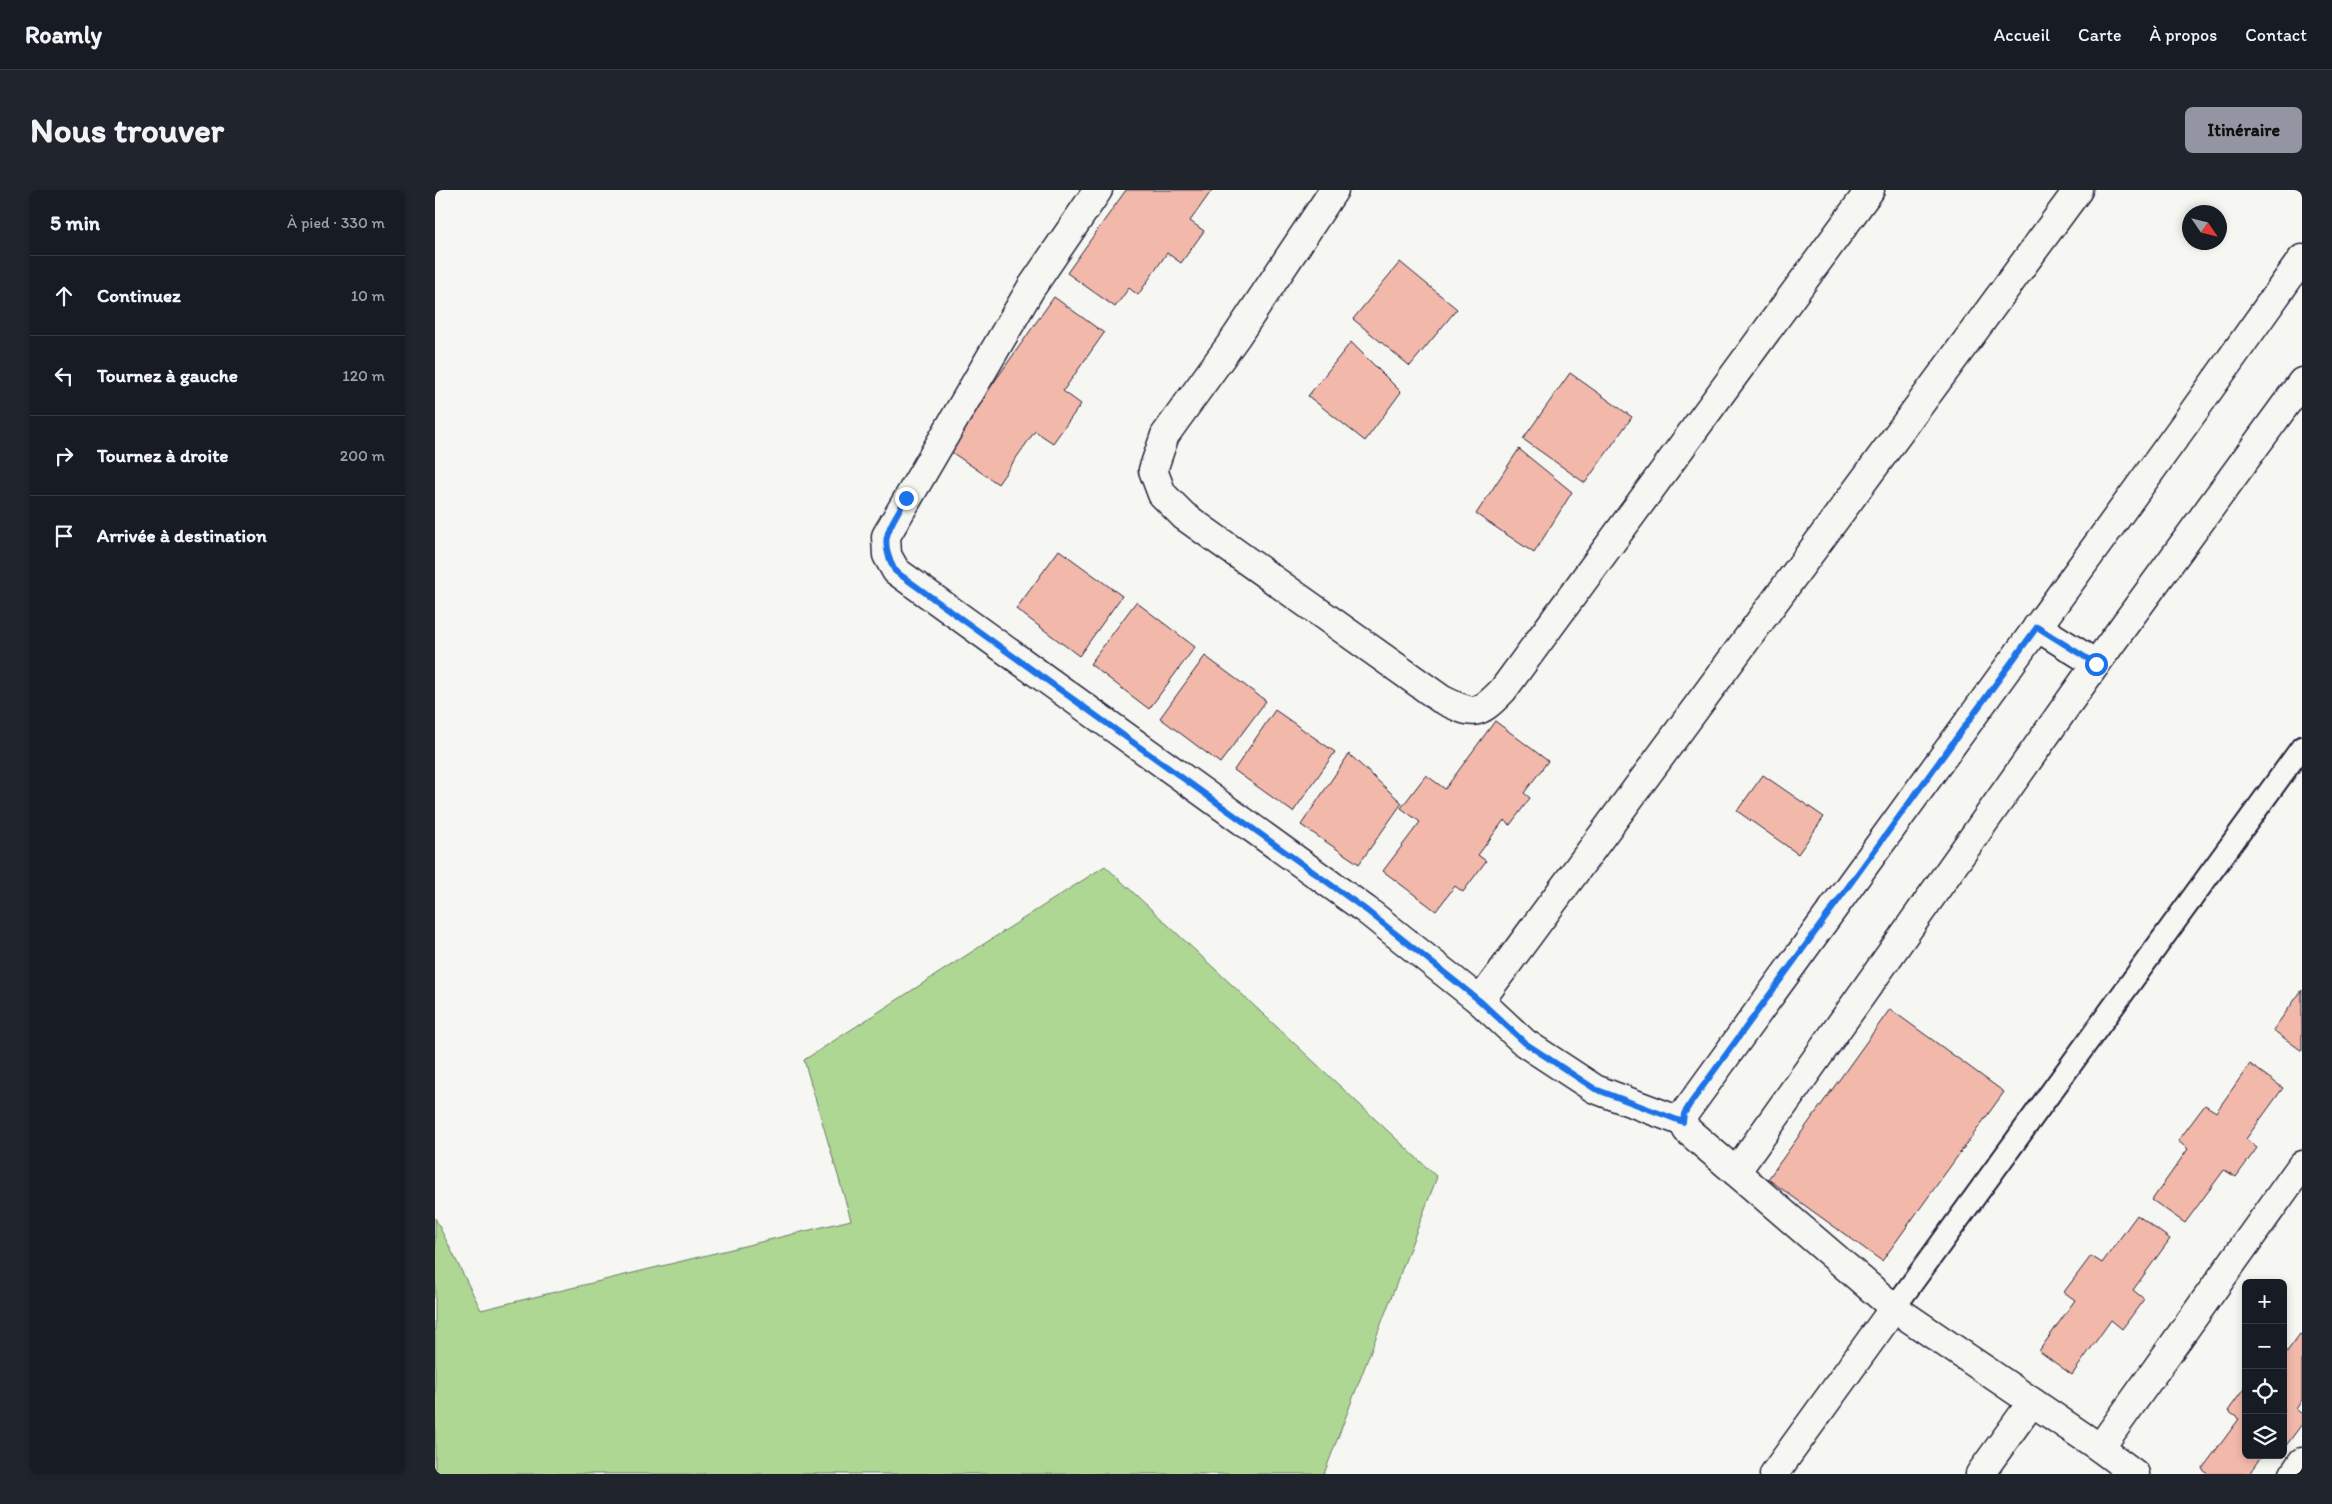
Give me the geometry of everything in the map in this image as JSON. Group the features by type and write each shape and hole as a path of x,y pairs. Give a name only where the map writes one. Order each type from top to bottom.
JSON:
{"street":[{"path":"1098,190 1031,288 906,498 886,536 887,554 895,571 1366,910 1480,1001 1525,1043 1595,1089 1683,1122"},
{"path":"1334,190 1236,337 1165,435 1153,470 1162,494 1184,516 1441,699 1467,711 1485,709 1503,690 1870,190"},
{"path":"1480,1001 2078,190"},
{"path":"2134,1474 2100,1448 1894,1308 1687,1130 1683,1122 1684,1114 2302,259"},
{"path":"1736,1172 2096,664 2302,382"},
{"path":"2037,627 2096,664"},
{"path":"2100,1448 2302,1166"},
{"path":"1774,1474 1894,1308"},
{"path":"1979,1474 2033,1402"},
{"path":"2293,1474 2302,1462"}],"lane":[{"path":"1894,1308 2302,747"}],"green space":[{"path":"1105,866 1437,1177 1324,1474 435,1474 435,1218 481,1310 851,1220 804,1060"}],"building":[{"path":"1126,190 1212,190 1190,221 1204,231 1181,263 1167,253 1138,295 1129,288 1115,307 1067,273"},
{"path":"1400,262 1457,309 1410,366 1353,319"},
{"path":"1054,297 1104,333 1063,391 1081,404 1053,443 1035,431 998,484 947,449"},
{"path":"1351,342 1401,392 1365,441 1308,396"},
{"path":"1570,373 1632,417 1585,483 1523,439"},
{"path":"1519,449 1572,492 1534,553 1476,514"},
{"path":"1059,550 1122,596 1079,656 1016,609"},
{"path":"1136,602 1195,647 1149,709 1090,664"},
{"path":"1205,656 1266,701 1220,763 1160,718"},
{"path":"1275,710 1335,752 1293,812 1234,770"},
{"path":"1495,721 1548,761 1524,793 1530,798 1510,825 1504,820 1478,855 1486,861 1463,892 1455,886 1436,911 1383,871 1420,822 1401,808 1426,775 1445,789"},
{"path":"1349,754 1402,803 1359,864 1301,825"},
{"path":"1763,775 1824,817 1798,854 1737,811"},
{"path":"2302,990 2302,1051 2273,1030"},
{"path":"1890,1009 2004,1092 1882,1261 1768,1179"},
{"path":"2250,1064 2283,1088 2246,1139 2257,1148 2236,1177 2224,1170 2185,1223 2152,1200 2188,1149 2178,1141 2205,1105 2216,1112"},
{"path":"2137,1215 2170,1239 2133,1290 2144,1299 2122,1329 2111,1320 2072,1375 2039,1351 2075,1300 2064,1292 2091,1256 2102,1263"},
{"path":"2300,1334 2302,1335 2302,1400 2296,1409 2302,1414 2302,1424 2287,1444 2287,1369 2287,1352"},
{"path":"2242,1392 2242,1459 2259,1459 2249,1474 2208,1474 2202,1469 2239,1419 2228,1411"}],"route":[{"path":"906,498 886,536 887,554 895,571 1366,910 1480,1001 1525,1043 1595,1089 1683,1122 1684,1114 1690,1104 2037,627 2096,664"}]}
